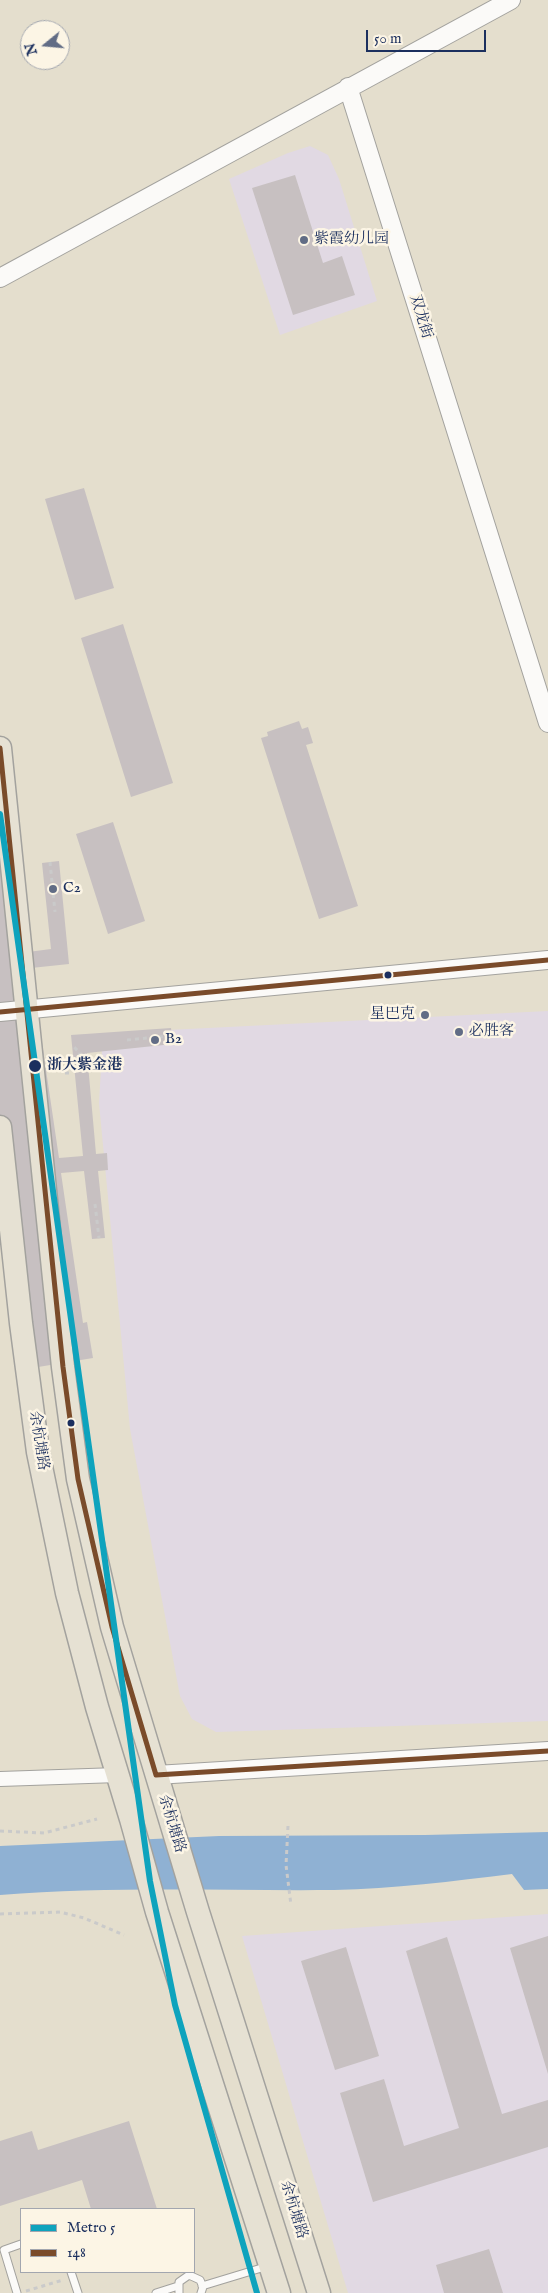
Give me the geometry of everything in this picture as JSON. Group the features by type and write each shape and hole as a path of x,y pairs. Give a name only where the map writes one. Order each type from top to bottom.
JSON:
{"main road":[{"name":"余杭塘路","path":"0,748 27,1010 33,1088 62,1357 78,1479 112,1627 198,1912 319,2293"},
{"name":"余杭塘路","path":"0,1128 21,1323 38,1452 68,1594 97,1708 157,1912 279,2293"}],"street":[{"path":"0,278 510,0"},
{"name":"双龙街","path":"348,87 548,723"},
{"path":"0,1012 548,960"},
{"path":"156,1774 548,1751"},
{"path":"0,1779 118,1775"}],"lane":[{"path":"18,2293 4,2250 20,2244"},
{"path":"156,2293 178,2290 181,2279 189,2275 196,2277 202,2289 270,2266"},
{"path":"72,2274 78,2293"}],"path":[{"path":"50,862 55,912"},
{"path":"127,1040 168,1036"},
{"path":"65,1072 71,1073 80,1053 74,1047"},
{"path":"95,1204 99,1238"},
{"path":"0,1831 44,1833 97,1819"},
{"path":"288,1826 286,1865 290,1905"},
{"path":"0,1914 60,1912 84,1918 124,1935"},
{"path":"18,2293 72,2274"}],"shaded area":[{"name":"紫霞幼儿园","path":"310,146 328,155 339,179 377,301 280,335 229,179 288,153"},
{"path":"548,1011 548,1721 216,1732 192,1719 180,1696 130,1429 99,1103 102,1051 128,1032"},
{"path":"548,1914 548,2293 348,2293 242,1936"}],"water":[{"path":"548,1832 548,1889 524,1890 512,1874 379,1888 334,1890 125,1890 0,1895 0,1846 219,1836 425,1835"}],"building":[{"path":"295,175 323,263 342,256 355,295 293,315 252,188"},
{"path":"84,488 114,588 75,600 45,499"},
{"path":"123,624 173,783 131,797 81,638"},
{"path":"299,721 302,729 308,727 313,743 306,745 358,906 319,919 261,738 268,736 267,732"},
{"path":"113,822 145,921 108,934 76,834"},
{"name":"浙大紫金港","path":"59,861 69,964 31,968 59,1158 83,1156 71,1035 171,1028 173,1044 87,1053 96,1154 107,1153 108,1170 98,1171 105,1238 92,1239 84,1171 61,1173 83,1323 87,1322 93,1358 32,1368 0,1130 0,869 20,866 28,952 51,949 42,863"},
{"path":"548,1936 548,2074 510,1948"},
{"path":"447,1937 502,2114 548,2100 548,2147 373,2202 340,2093 384,2079 404,2146 459,2128 406,1951"},
{"path":"346,1947 379,2056 335,2070 301,1961"},
{"path":"129,2121 157,2208 91,2208 82,2180 0,2206 0,2141 32,2131 38,2150"},
{"path":"489,2249 503,2293 444,2293 436,2265"}],"metro line":[{"name":"5","path":"0,814 150,1881 175,2005 257,2293"}],"transit line":[{"name":"148","path":"0,748 63,1367 78,1479 112,1627 156,1775"},
{"name":"148","path":"0,1012 548,960"},
{"name":"148","path":"156,1775 548,1751"}],"place":[{"name":"紫霞幼儿园","path":"304,240"},
{"name":"C2","path":"53,889"},
{"name":"星巴克","path":"425,1015"},
{"name":"必胜客","path":"459,1032"},
{"name":"B2","path":"155,1040"},
{"name":"浙大紫金港","path":"35,1066"}]}
